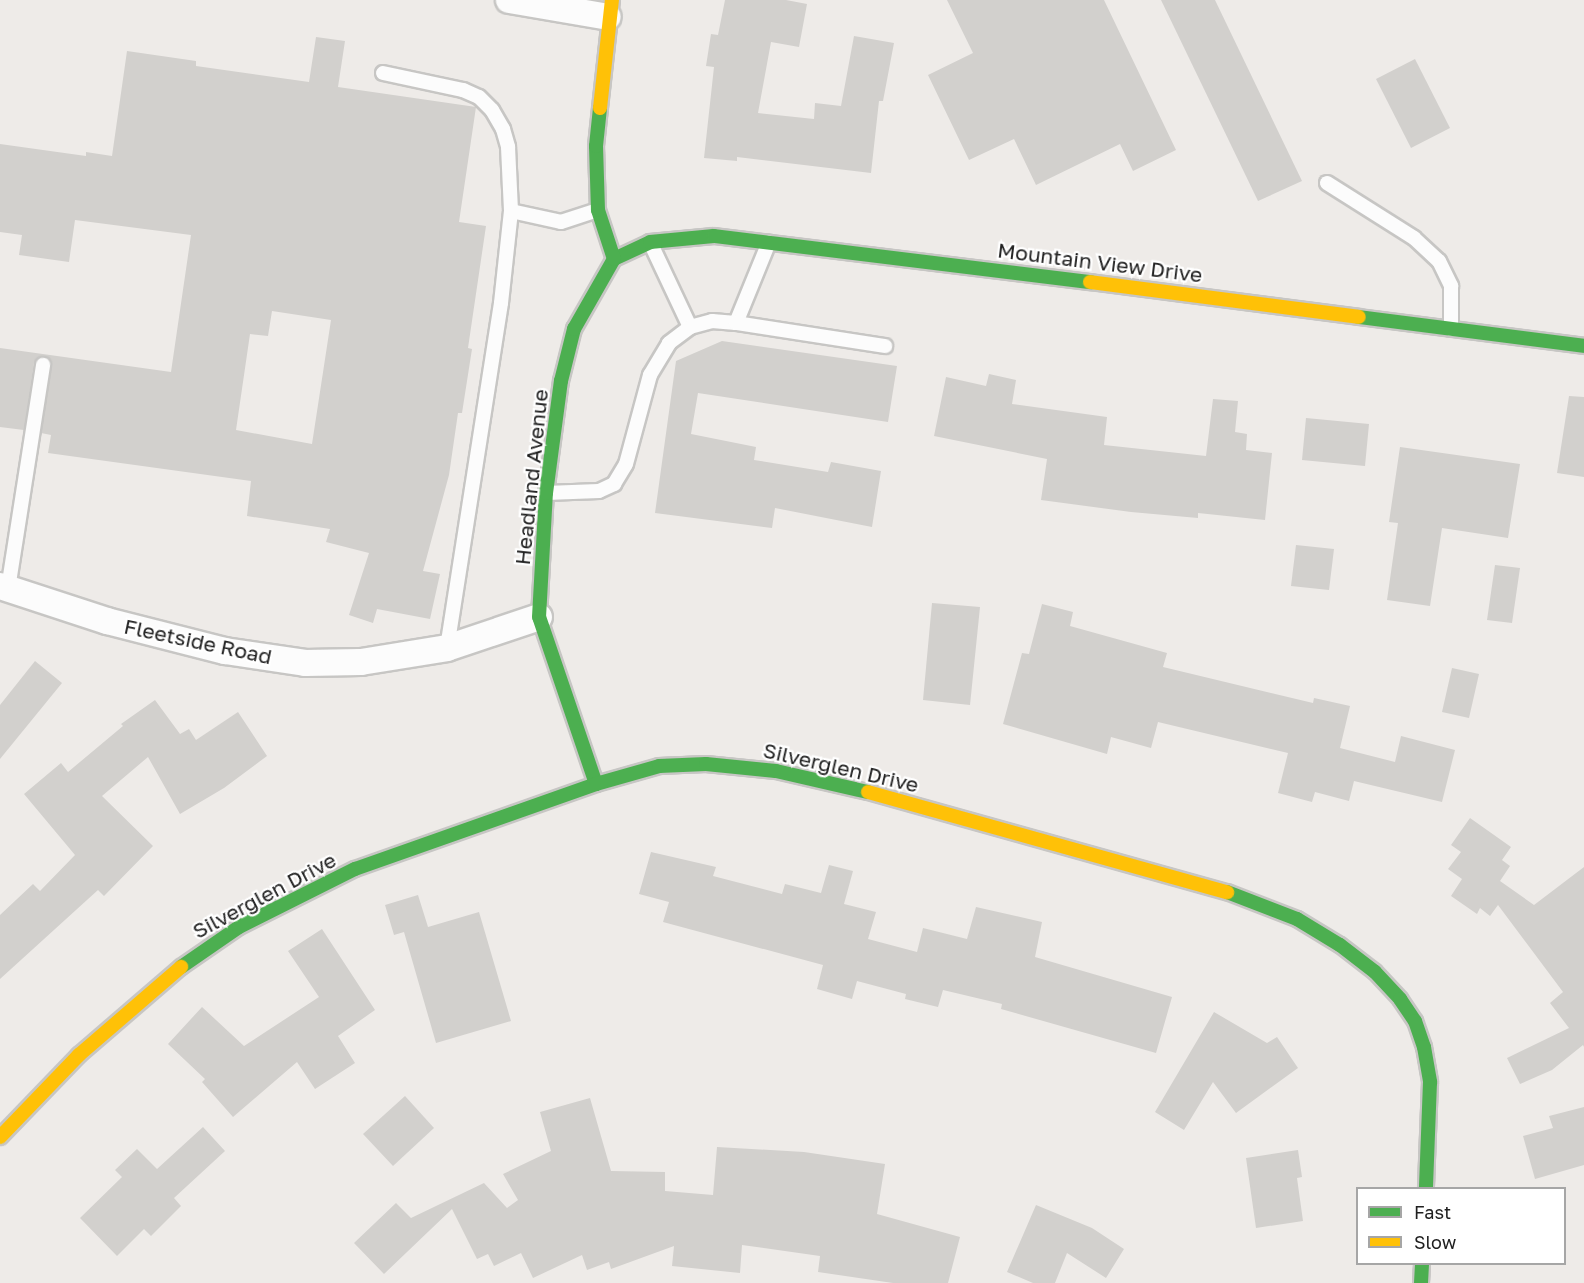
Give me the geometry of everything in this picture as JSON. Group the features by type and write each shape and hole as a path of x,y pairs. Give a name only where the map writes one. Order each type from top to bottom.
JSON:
{"street":[{"path":"508,0 610,8 596,146 598,210 614,259"},
{"name":"Mountain View Drive","path":"614,259 650,242 714,236 1084,280 1451,331 1584,346"},
{"name":"Headland Avenue","path":"596,784 539,617 546,493 554,417 574,330 614,259"},
{"name":"Fleetside Road","path":"4,588 107,621 225,651 293,661 361,662 447,648 539,617"},
{"name":"Silverglen Drive","path":"0,1137 79,1055 135,1004 189,960 239,927 355,869 596,784 659,766 706,764 776,771 846,786 1112,857 1238,895 1297,919 1340,945 1375,972 1400,999 1415,1021 1424,1047 1430,1082 1426,1187"},
{"path":"1421,1283 1422,1265"}],"lane":[{"path":"383,73 463,90 479,97 492,110 503,129 508,147 511,211 501,303 447,648"},
{"path":"1327,183 1414,238 1439,261 1451,286 1451,331"},
{"path":"511,211 561,222 598,210"},
{"path":"650,242 690,327"},
{"path":"736,323 769,242"},
{"path":"546,493 600,491 614,484 626,464 650,375 669,343 690,327 712,321 736,323 885,346"},
{"path":"4,588 43,365"}],"building":[{"path":"725,0 786,0 807,4 799,47 771,42 758,113 814,119 815,103 841,106 854,36 894,43 883,101 879,101 871,173 737,157 737,161 704,158 714,67 706,66 711,34 718,35"},
{"path":"947,0 1104,0 1176,150 1133,171 1120,144 1036,185 1014,139 969,160 928,75 973,53"},
{"path":"1161,0 1215,0 1302,181 1258,201"},
{"path":"316,37 345,41 338,87 476,107 459,222 486,226 468,348 472,349 462,413 458,413 449,475 423,571 440,574 430,619 377,609 373,623 349,615 369,553 326,542 330,529 247,516 251,481 48,453 51,435 41,433 52,366 48,358 39,357 34,363 24,430 0,427 0,348 171,372 191,235 75,220 69,262 19,255 22,235 0,232 0,144 86,156 86,152 112,156 127,51 196,61 196,66 309,82","holes":["272,311 331,320 312,444 236,430 250,334 268,336"]},
{"path":"1415,59 1450,128 1411,148 1376,79"},
{"path":"722,341 897,366 888,422 698,393 691,434 756,447 754,460 828,472 831,462 881,471 872,527 775,508 772,528 655,513 676,361"},
{"path":"989,374 1016,380 1012,404 1107,417 1104,445 1206,456 1213,399 1238,401 1235,432 1247,434 1246,450 1272,453 1265,520 1198,513 1198,518 1041,500 1047,459 934,436 946,377 986,386"},
{"path":"1569,396 1584,397 1584,477 1557,473"},
{"path":"1306,418 1369,424 1365,466 1302,460"},
{"path":"1400,447 1520,464 1508,538 1442,528 1430,606 1387,600 1398,523 1389,522"},
{"path":"1296,545 1334,549 1329,590 1291,586"},
{"path":"1495,565 1520,568 1512,623 1487,620"},
{"path":"932,603 980,607 970,705 923,700"},
{"path":"1042,604 1073,612 1070,626 1167,653 1163,667 1313,703 1314,698 1350,706 1340,748 1395,762 1401,736 1455,750 1442,802 1354,781 1349,801 1315,792 1312,802 1278,793 1288,753 1158,722 1151,748 1111,737 1107,754 1003,724 1022,653 1029,654"},
{"path":"35,661 62,683 0,759 0,705"},
{"path":"1452,668 1479,674 1469,718 1442,712"},
{"path":"155,700 180,734 189,729 196,740 238,712 267,756 224,788 180,814 148,757 102,796 153,846 104,896 98,890 0,979 0,915 33,884 40,891 75,855 24,794 61,763 68,772 123,726 121,724"},
{"path":"1470,818 1511,847 1502,860 1510,866 1500,881 1534,905 1584,867 1584,1047 1583,1045 1552,1070 1520,1084 1507,1058 1569,1028 1550,1003 1563,992 1498,905 1490,916 1480,908 1477,914 1451,896 1462,879 1448,869 1461,852 1451,845"},
{"path":"651,852 716,867 713,876 782,894 785,884 821,893 829,865 853,871 844,904 876,912 868,939 917,952 923,928 967,939 976,907 1042,922 1035,957 1172,997 1156,1053 1001,1009 1002,1004 943,990 938,1007 905,999 906,994 857,981 852,999 817,989 823,965 663,922 669,902 639,894"},
{"path":"418,895 428,927 479,912 511,1021 436,1043 404,932 394,935 385,905"},
{"path":"322,929 375,1010 338,1036 355,1063 315,1089 297,1062 233,1117 202,1082 205,1079 168,1044 202,1007 244,1046 319,997 288,951"},
{"path":"1214,1012 1267,1043 1277,1037 1298,1068 1236,1113 1213,1082 1184,1130 1155,1112"},
{"path":"405,1096 434,1128 393,1166 363,1134"},
{"path":"590,1098 611,1171 665,1172 665,1191 713,1195 717,1147 804,1152 885,1164 877,1214 960,1237 948,1283 893,1283 818,1272 820,1256 742,1245 740,1273 672,1266 674,1246 611,1269 609,1262 587,1270 582,1255 533,1278 521,1253 494,1266 488,1254 477,1259 452,1209 384,1274 354,1243 396,1203 411,1218 484,1183 507,1208 518,1200 503,1174 551,1151 540,1112"},
{"path":"1584,1107 1584,1165 1535,1179 1523,1136 1553,1128 1549,1116"},
{"path":"203,1127 225,1151 174,1198 181,1206 151,1236 144,1229 117,1256 80,1218 122,1177 115,1170 137,1149 157,1169"},
{"path":"1298,1150 1302,1177 1297,1178 1303,1221 1256,1228 1246,1158"},
{"path":"1036,1205 1092,1228 1124,1249 1106,1278 1067,1253 1055,1283 1033,1283 1007,1272"}],"traffic: fast":[{"path":"596,784 539,617 546,493 561,381 574,329 614,259 598,210 596,146 600,108"},
{"path":"614,259 650,242 714,236 1090,282"},
{"path":"1359,317 1584,346"},
{"path":"181,967 239,927 355,869 596,784 659,766 706,764 776,771 868,792"},
{"path":"1227,892 1297,919 1340,945 1375,972 1400,999 1415,1021 1424,1047 1430,1082 1426,1187"},
{"path":"1421,1283 1422,1265"}],"traffic: slow":[{"path":"600,108 612,0"},
{"path":"1090,282 1359,317"},
{"path":"868,792 1227,892"},
{"path":"0,1137 79,1055 181,967"}]}
